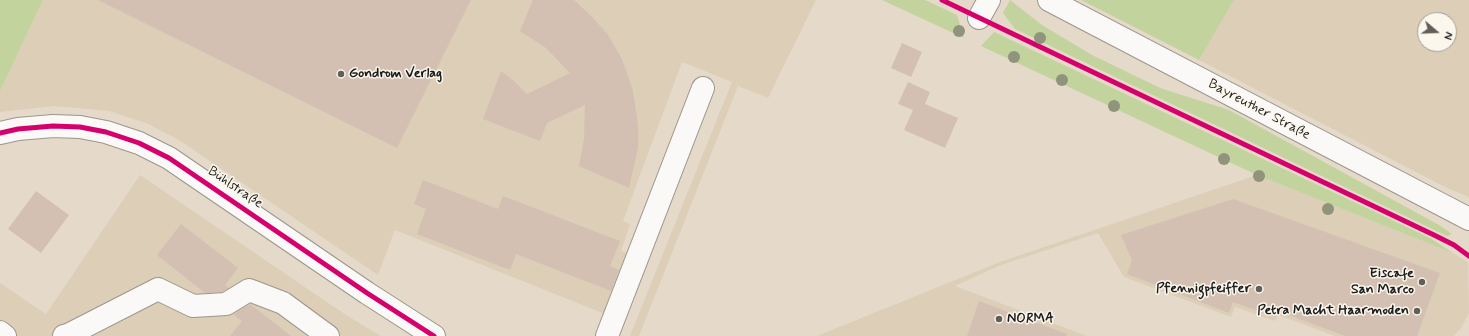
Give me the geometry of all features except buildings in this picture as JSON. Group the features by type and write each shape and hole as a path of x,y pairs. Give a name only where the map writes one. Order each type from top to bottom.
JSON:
{"street":[{"name":"Bayreuther Straße","path":"1049,0 1469,220"},
{"path":"607,336 703,88"},
{"name":"Bühlstraße","path":"0,133 18,129 54,126 80,127 106,132 139,143 169,158 367,293 434,336"},
{"path":"64,336 158,289 193,306 226,304 249,290 283,303 328,336"},
{"path":"0,332 5,336"}],"shaded area":[{"path":"43,0 816,0 768,98 738,86 639,336 630,336 732,82 682,62 623,221 630,224 621,251 634,255 610,316 395,230 378,275 179,140 146,123 109,111 55,106 0,112 0,91"},
{"path":"1234,0 1469,0 1469,197 1447,188 1199,60"},
{"path":"140,175 346,315 381,336 0,336 0,283 46,314"},
{"path":"1257,175 1453,253 1468,262 1469,313 1461,328 1454,336 1335,336 1278,315 1275,321 1235,307 1231,317 1124,277 1098,233 1001,265 955,286 1087,336 817,336 1000,262"}],"green space":[{"path":"0,0 43,0 0,91"},
{"path":"882,0 925,0 957,15 964,38"},
{"path":"1010,0 1042,25 1092,55 1160,88 1229,110 1439,225 1452,234 1447,236 1015,29 1003,13"},
{"path":"1081,0 1234,0 1199,60"},
{"path":"994,32 1430,238 1453,253 1257,175 981,46"}],"cycle path":[{"path":"942,0 1434,235 1454,245 1469,256"},
{"path":"0,133 18,129 53,126 80,127 106,132 139,143 169,158 367,293 434,336"}],"place":[{"name":"Gondrom Verlag","path":"341,74"},
{"name":"Eiscafe San Marco","path":"1422,282"},
{"name":"Pfennigpfeiffer","path":"1259,289"},
{"name":"Petra Macht Haarmoden","path":"1417,311"},
{"name":"NORMA","path":"999,319"}]}
